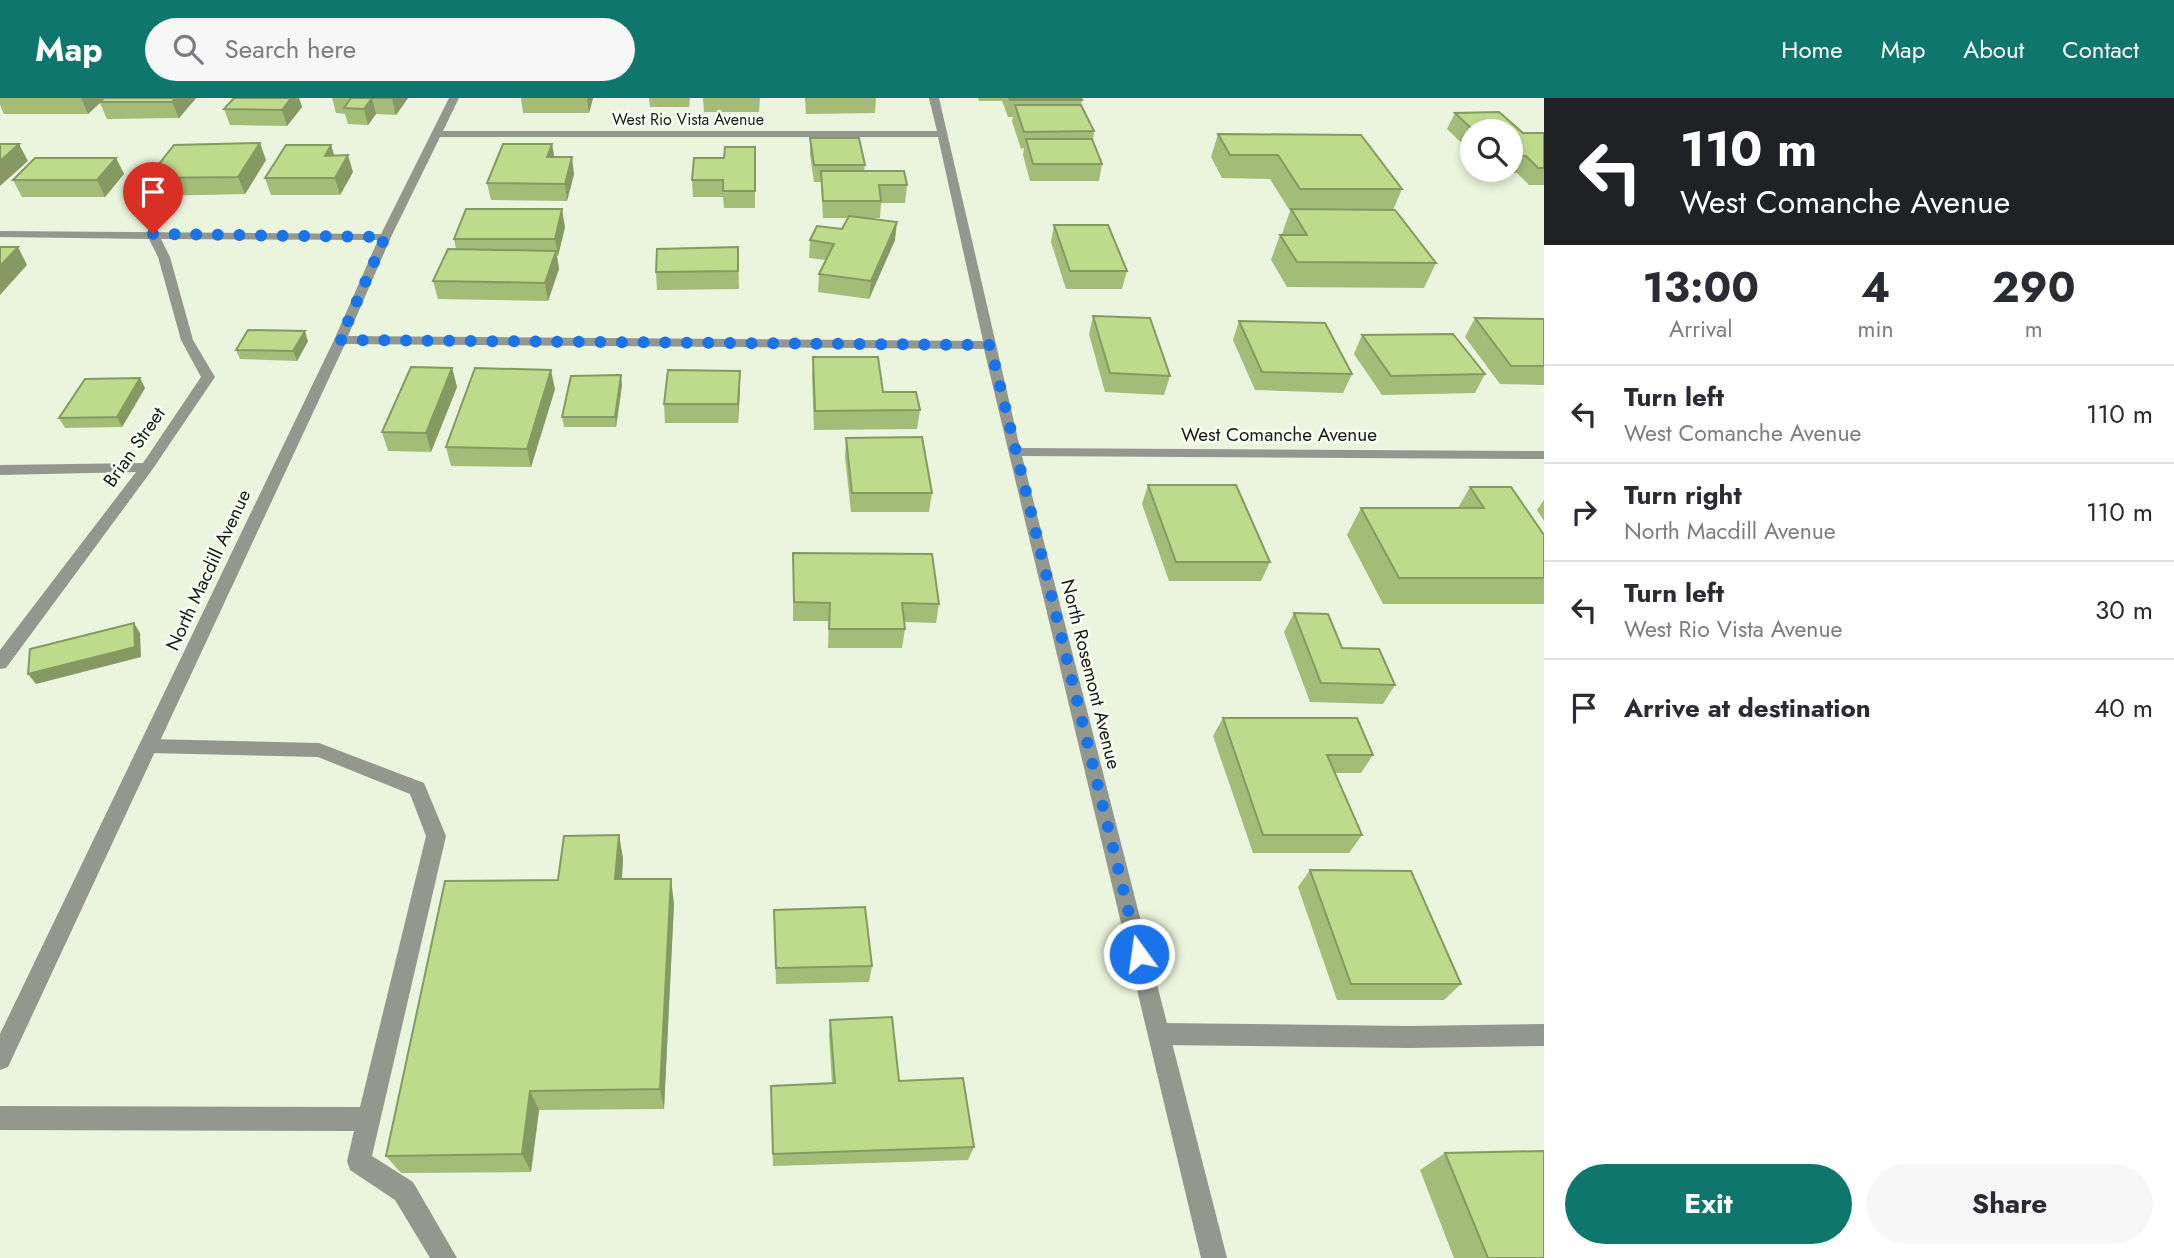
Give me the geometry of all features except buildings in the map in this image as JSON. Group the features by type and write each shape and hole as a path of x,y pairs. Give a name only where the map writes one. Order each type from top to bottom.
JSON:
{"street":[{"name":"North Macdill Avenue","path":"0,1059 340,340 385,237 454,98"},
{"name":"North Rosemont Avenue","path":"934,98 1014,452 1214,1258"},
{"name":"West Rio Vista Avenue","path":"435,134 941,134"},
{"path":"0,234 385,237"},
{"name":"Brian Street","path":"0,663 147,467 208,377 187,340 164,257 153,234"},
{"path":"340,340 990,345"},
{"name":"West Comanche Avenue","path":"1014,452 1544,455"},
{"path":"0,470 147,467"},
{"path":"149,746 318,750 417,789 436,836 359,1161 404,1191 444,1258"},
{"path":"1159,1034 1409,1037 1544,1035"},
{"path":"0,1118 368,1119"}],"route":[{"path":"153,234 385,237 340,340 990,345 1014,452 1139,954"}]}
